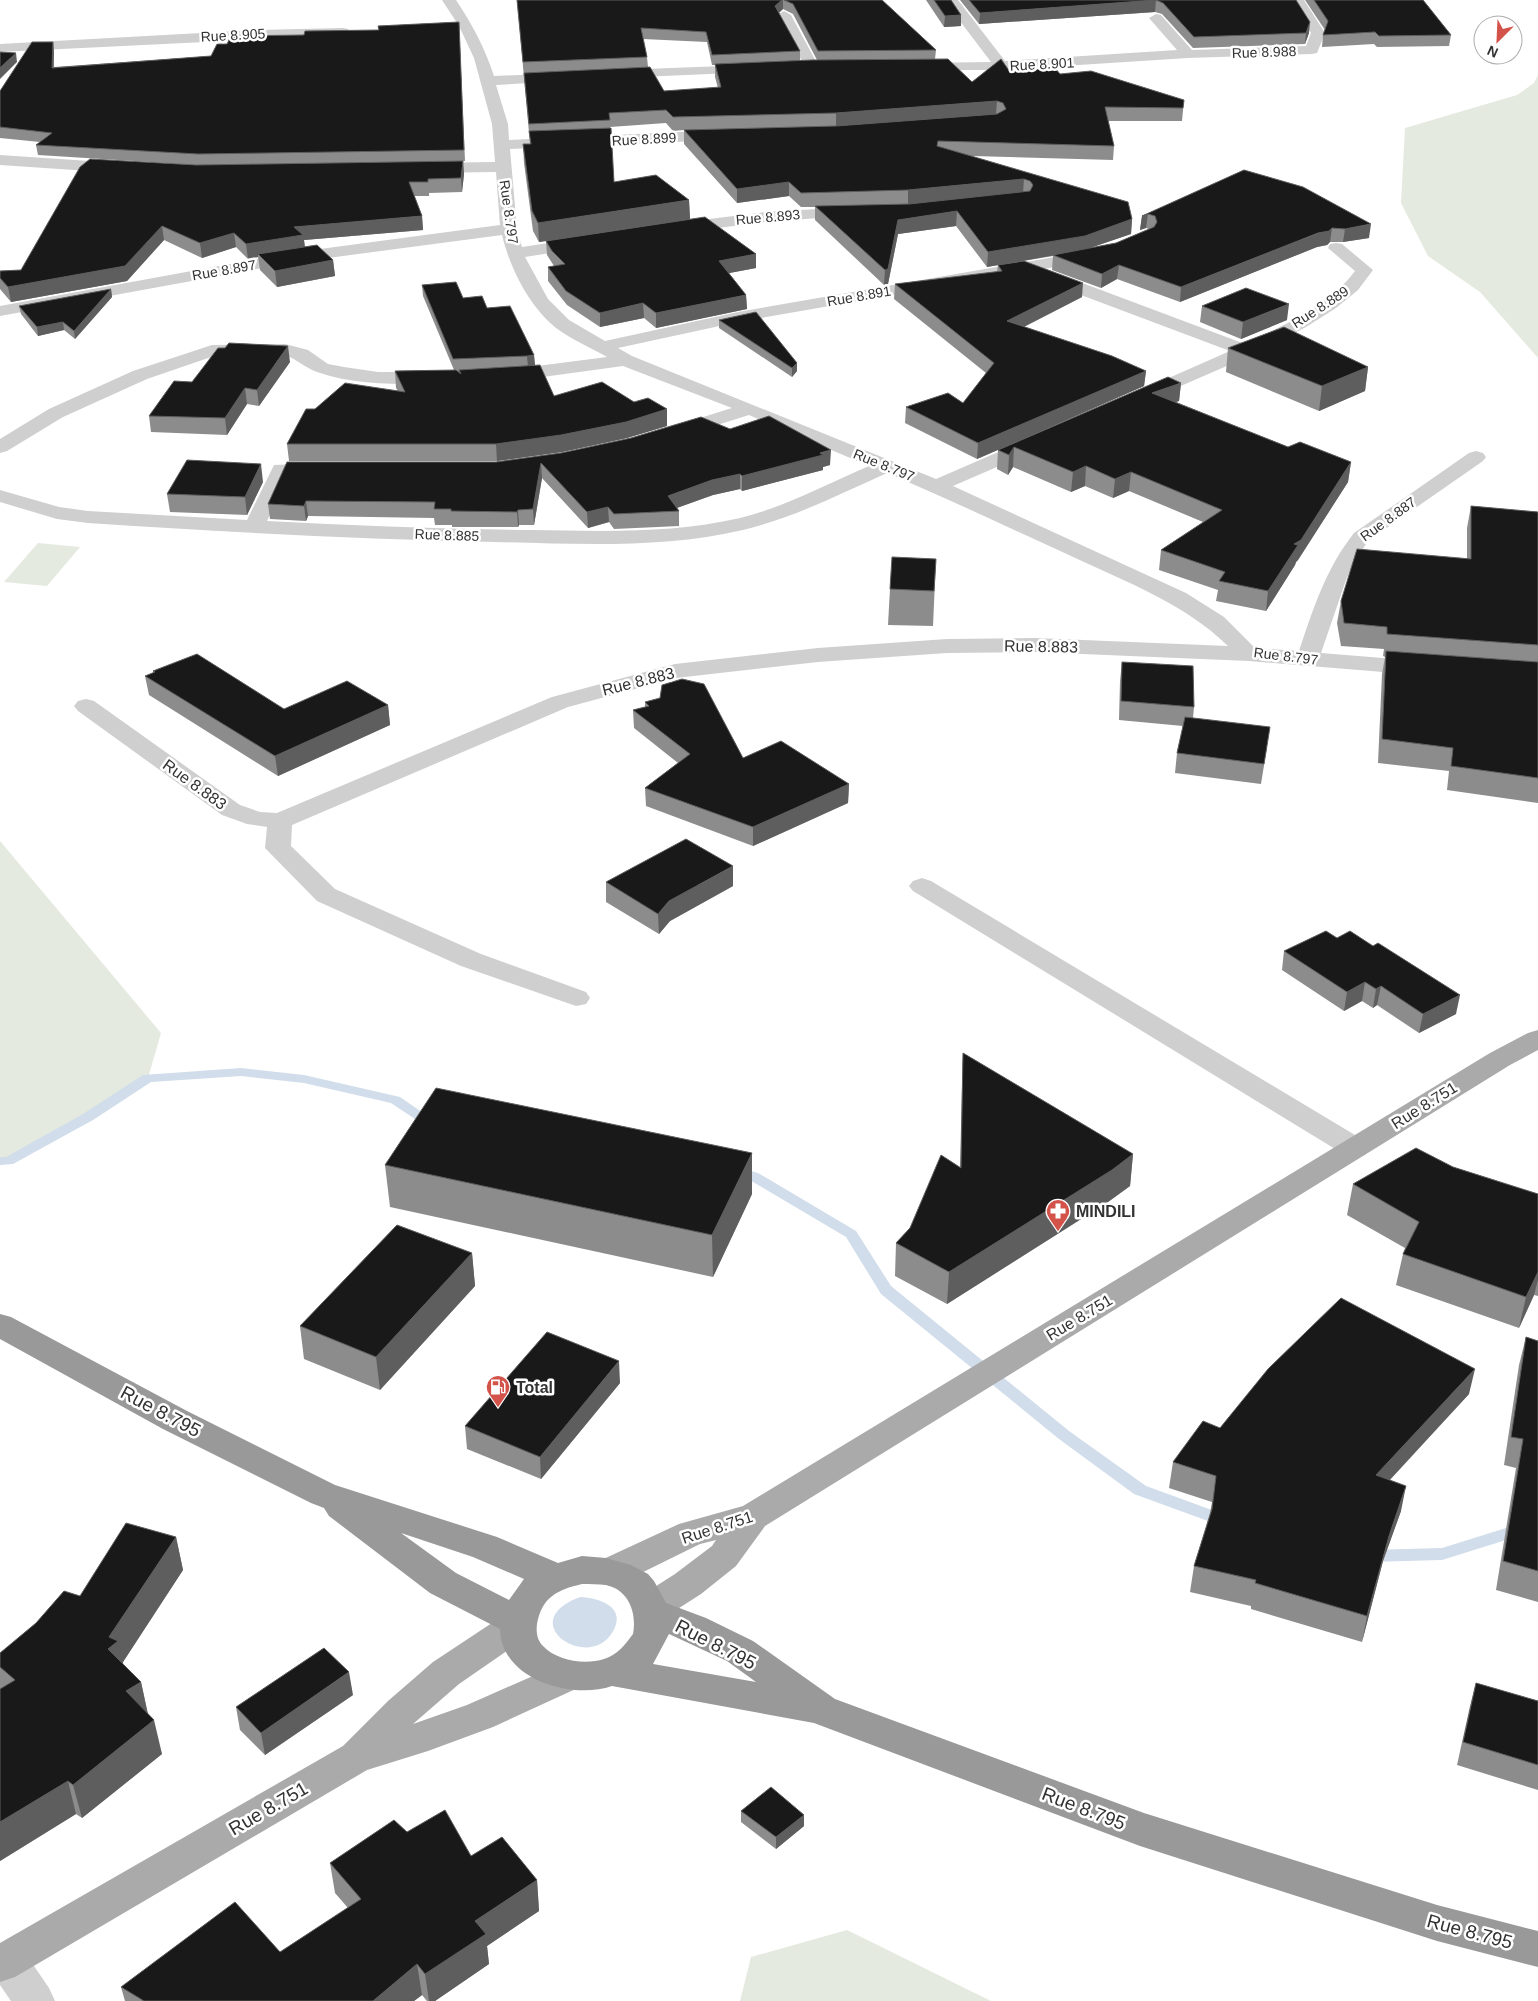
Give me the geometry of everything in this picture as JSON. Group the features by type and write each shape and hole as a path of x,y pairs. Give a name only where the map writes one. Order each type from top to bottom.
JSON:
{"highway":[{"name":"Rue 8.795","path":"0,1325 175,1420 324,1494 485,1547 556,1577"},
{"name":"Rue 8.795","path":"324,1494 443,1582 518,1623"},
{"path":"582,1570 610,1572 628,1579 643,1592 652,1610 651,1636 638,1656 614,1672 591,1677 567,1676 547,1669 531,1657 521,1642 518,1623 524,1603 537,1588 556,1577 582,1570"},
{"name":"Rue 8.795","path":"652,1610 740,1651 822,1710 1140,1829 1438,1923 1538,1950"},
{"path":"614,1672 822,1710"}],"main road":[{"name":"Rue 8.751","path":"610,1572 691,1533 752,1517 1500,1059 1538,1039"},
{"path":"652,1610 724,1556 752,1517"},
{"name":"Rue 8.751","path":"4,1962 356,1757 401,1712 446,1673 518,1623"},
{"path":"356,1757 428,1735 480,1716 567,1676"}],"street":[{"name":"Rue 8.797","path":"449,0 457,27 481,58 500,124 509,229 515,254 541,302 564,324 625,360 750,409 936,486 1178,598 1216,622 1249,654 1442,670"},
{"path":"951,0 1001,66"},
{"name":"Rue 8.988","path":"1188,54 1312,50 1318,33 1297,0"},
{"path":"784,15 817,67 793,67"},
{"path":"1156,18 1188,54"},
{"name":"Rue 8.905","path":"0,48 102,44 215,35 356,32"},
{"name":"Rue 8.901","path":"908,67 1001,66 1188,54"},
{"path":"605,75 765,68"},
{"path":"488,81 576,76"},
{"name":"Rue 8.899","path":"501,145 740,134"},
{"path":"0,160 130,169"},
{"path":"407,169 503,167"},
{"name":"Rue 8.893","path":"666,230 751,218 809,213 868,212"},
{"name":"Rue 8.897","path":"0,311 290,258 509,229"},
{"path":"515,254 600,240"},
{"name":"Rue 8.889","path":"1127,404 1246,351 1316,312 1346,292 1361,278 1364,270 1336,248"},
{"name":"Rue 8.891","path":"600,346 738,317 1108,251"},
{"path":"1023,267 1246,351"},
{"path":"0,447 64,409 140,375 212,351 229,349 285,349 301,354 322,368 344,373 378,378 454,378"},
{"path":"492,378 528,375 625,360"},
{"path":"658,437 750,409"},
{"path":"936,486 1045,439"},
{"name":"Rue 8.887","path":"1307,660 1326,605 1348,552 1361,537 1476,457"},
{"name":"Rue 8.885","path":"0,496 57,513 88,517 254,527 462,535 629,538 695,533 744,523 797,505 885,466"},
{"path":"254,527 281,469 341,470"},
{"name":"Rue 8.883","path":"86,706 231,810 256,819 280,821 560,702 675,671 818,655 947,646 1035,645 1249,654"},
{"path":"280,821 278,848 326,895 471,960 576,998"},
{"path":"922,886 1356,1148"},
{"path":"4,1962 34,2001"}],"shaded area":[{"path":"1538,75 1538,358 1480,292 1428,256 1401,203 1405,128 1517,95 1534,83"},
{"path":"38,543 80,547 47,586 4,582"},
{"path":"0,841 161,1033 148,1078 24,1158 0,1163"},
{"path":"580,1597 604,1602 610,1606 617,1617 612,1633 601,1644 587,1647 574,1645 562,1639 554,1630 553,1619 561,1607"},
{"path":"847,1930 991,2001 740,2001 751,1957"}],"building":[{"path":"517,0 782,0 775,6 800,51 712,55 706,32 641,28 647,57 523,62"},
{"path":"784,0 882,0 936,50 818,51 793,4"},
{"path":"934,0 951,0 961,15 945,16"},
{"path":"969,0 1156,0 980,13"},
{"path":"1156,0 1296,0 1310,22 1306,33 1194,37 1163,3"},
{"path":"1314,0 1423,0 1451,35 1379,36 1375,32 1323,35 1328,21"},
{"path":"459,22 464,150 198,154 36,145 52,133 0,127 0,91 32,42 53,42 52,68 211,56 217,44 227,44 231,36 304,35 305,31 379,30 378,26"},
{"path":"0,52 16,53 0,68"},
{"path":"948,59 972,82 1001,59 1010,72 1055,68 1060,74 1091,71 1184,100 1183,108 1105,107 1114,146 938,141 937,146 1128,202 1132,219 1085,236 988,252 957,211 898,220 888,269 885,270 815,206 909,204 1030,191 1033,185 1030,181 1024,179 908,190 801,193 789,182 737,189 684,130 836,126 997,114 1006,109 1003,103 997,101 836,113 673,117 666,110 609,113 610,120 529,124 524,73 650,67 664,91 721,87 715,64 812,60"},
{"path":"611,128 614,182 656,175 689,200 538,223 532,211 523,144 531,144 529,131"},
{"path":"90,159 197,165 463,161 461,178 428,179 428,182 409,182 422,216 294,227 303,235 246,244 234,233 200,243 162,226 125,266 8,287 0,278 0,271 21,270 80,167"},
{"path":"1244,170 1303,187 1371,224 1345,229 1332,228 1329,231 1318,233 1181,287 1119,265 1102,274 1053,255 1116,243 1154,227 1157,222 1155,216 1148,214 1142,216"},
{"path":"705,217 756,254 719,261 746,295 656,313 643,303 600,313 566,291 548,267 565,264 552,251 546,241"},
{"path":"317,245 333,260 275,271 258,254"},
{"path":"1024,261 1083,283 1007,321 1112,356 1146,371 978,443 906,407 948,393 963,403 994,363 895,284 1002,271 998,265"},
{"path":"456,282 463,298 482,296 487,308 510,306 534,355 453,359 422,285"},
{"path":"1246,288 1289,304 1243,322 1202,306"},
{"path":"111,289 74,331 63,322 37,327 19,306"},
{"path":"756,312 797,363 792,368 719,320"},
{"path":"1284,327 1368,367 1322,386 1228,348"},
{"path":"229,343 288,346 257,390 245,388 225,418 149,416 174,381 192,382 218,348 225,348"},
{"path":"540,365 554,396 602,382 634,402 648,398 667,409 626,422 561,435 496,444 287,444 306,409 315,409 345,383 405,392 395,371 456,370 461,374 459,370"},
{"path":"1168,377 1181,383 1152,393 1288,447 1300,442 1351,462 1301,540 1294,544 1298,545 1268,591 1219,581 1225,572 1161,550 1222,510 1131,472 1115,479 1086,466 1073,472 1014,447 1009,455 998,450"},
{"path":"769,416 831,450 820,453 823,455 742,476 740,474 712,480 668,496 679,511 614,514 608,507 587,512 541,463 533,509 518,510 517,512 434,509 435,502 306,501 304,506 268,504 287,462 496,462 561,453 631,438 701,417 730,429"},
{"path":"187,460 261,464 245,497 167,494"},
{"path":"1471,506 1538,512 1538,645 1387,634 1387,627 1344,623 1341,601 1357,549 1471,559"},
{"path":"892,557 936,559 934,591 890,589"},
{"path":"1386,651 1538,662 1538,778 1451,766 1453,748 1382,739"},
{"path":"197,654 284,709 347,681 388,705 275,756 145,676"},
{"path":"1122,662 1193,666 1194,707 1121,701"},
{"path":"682,679 704,684 743,758 781,741 849,784 753,827 645,788 690,754 633,710 649,706 645,702 660,698 662,685"},
{"path":"1185,717 1270,727 1264,764 1177,753"},
{"path":"686,839 733,866 669,901 658,914 606,882"},
{"path":"1326,931 1337,938 1350,931 1373,946 1378,943 1460,995 1423,1014 1381,986 1376,989 1365,982 1347,992 1284,951"},
{"path":"963,1053 1133,1154 1112,1170 949,1272 896,1243 910,1228 941,1155 961,1168"},
{"path":"436,1088 752,1153 712,1235 385,1165"},
{"path":"1416,1148 1453,1167 1538,1194 1538,1272 1526,1297 1403,1254 1419,1222 1353,1184"},
{"path":"397,1225 472,1253 376,1357 300,1326"},
{"path":"1341,1298 1475,1369 1376,1475 1406,1486 1389,1536 1367,1616 1255,1583 1256,1580 1194,1566 1212,1509 1216,1476 1173,1462 1203,1421 1220,1428 1268,1369"},
{"path":"547,1332 619,1361 540,1457 465,1426"},
{"path":"1526,1337 1538,1341 1538,1571 1503,1561 1523,1439 1511,1437"},
{"path":"126,1523 176,1537 109,1637 118,1641 108,1649 141,1682 126,1691 154,1720 73,1785 68,1781 0,1822 0,1689 15,1680 0,1667 0,1653 36,1623 64,1591 80,1596"},
{"path":"324,1648 349,1672 261,1733 236,1707"},
{"path":"1476,1683 1538,1701 1538,1765 1463,1742"},
{"path":"771,1787 804,1815 776,1837 741,1811"},
{"path":"445,1810 471,1856 502,1837 537,1880 475,1921 486,1934 425,1974 417,1964 373,2001 144,2001 121,1987 235,1902 280,1952 361,1899 330,1863 394,1820 407,1832"}],"waterway":[{"path":"0,1161 8,1161 88,1117 148,1078 241,1072 304,1079 395,1100 432,1124"},
{"path":"736,1171 753,1176 851,1234 886,1290 1064,1435 1140,1490 1225,1521"},
{"path":"1369,1556 1442,1554 1538,1524"}],"place":[{"name":"MINDILI","path":"1058,1232"},
{"name":"Total","path":"498,1408"}]}
